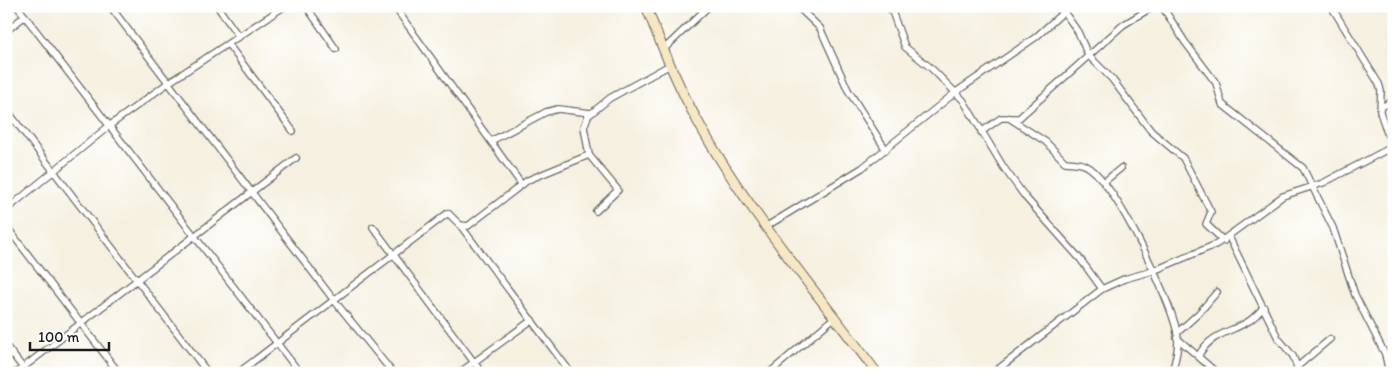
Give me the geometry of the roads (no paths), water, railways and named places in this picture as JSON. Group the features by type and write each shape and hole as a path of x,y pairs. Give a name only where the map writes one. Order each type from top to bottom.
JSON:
{"main road":[{"path":"646,6 663,50 697,121 732,178 877,373"}],"street":[{"path":"18,6 300,373"},
{"path":"110,6 251,192 393,373"},
{"path":"217,6 239,36"},
{"path":"6,210 109,126 168,83 285,6"},
{"path":"306,6 336,49"},
{"path":"394,6 522,185"},
{"path":"663,50 709,6"},
{"path":"797,6 820,28 848,90 886,150"},
{"path":"890,6 906,47 956,92 1026,198 1081,260 1102,290"},
{"path":"768,226 835,186 886,150 956,92 1036,36 1062,9 1070,6"},
{"path":"981,132 1001,118 1019,118 1123,25 1154,6"},
{"path":"1162,6 1185,42 1216,83 1222,104 1299,164 1324,208 1342,251 1355,295 1386,358 1389,373"},
{"path":"993,373 1102,290 1124,279 1153,271 1226,239 1283,196 1332,179 1393,150 1382,119 1379,84 1331,6"},
{"path":"1062,9 1078,32 1088,55 1112,79 1152,131 1183,158 1211,212 1206,224 1226,239 1264,307 1278,338 1293,356 1297,370 1330,339"},
{"path":"6,31 25,16"},
{"path":"228,44 293,131"},
{"path":"596,211 618,190 589,155 584,127 591,113 610,98 670,65"},
{"path":"1381,107 1394,101"},
{"path":"6,109 208,373"},
{"path":"491,141 546,112 558,109 591,113"},
{"path":"1009,118 1046,142 1062,160 1083,164 1104,182 1153,271 1177,336 1190,351 1198,355 1217,373"},
{"path":"460,225 468,226 535,176 589,155"},
{"path":"16,373 25,370 80,322 296,158"},
{"path":"1104,182 1121,168"},
{"path":"238,373 333,298 394,255 448,213 460,225 571,373"},
{"path":"6,226 119,373"},
{"path":"467,235 468,226"},
{"path":"373,227 482,373"},
{"path":"1172,373 1177,336 1217,292"},
{"path":"1198,355 1215,336 1250,320 1264,307"},
{"path":"770,372 835,317"},
{"path":"459,373 532,320"},
{"path":"6,346 25,370"},
{"path":"1386,358 1394,348"}]}
